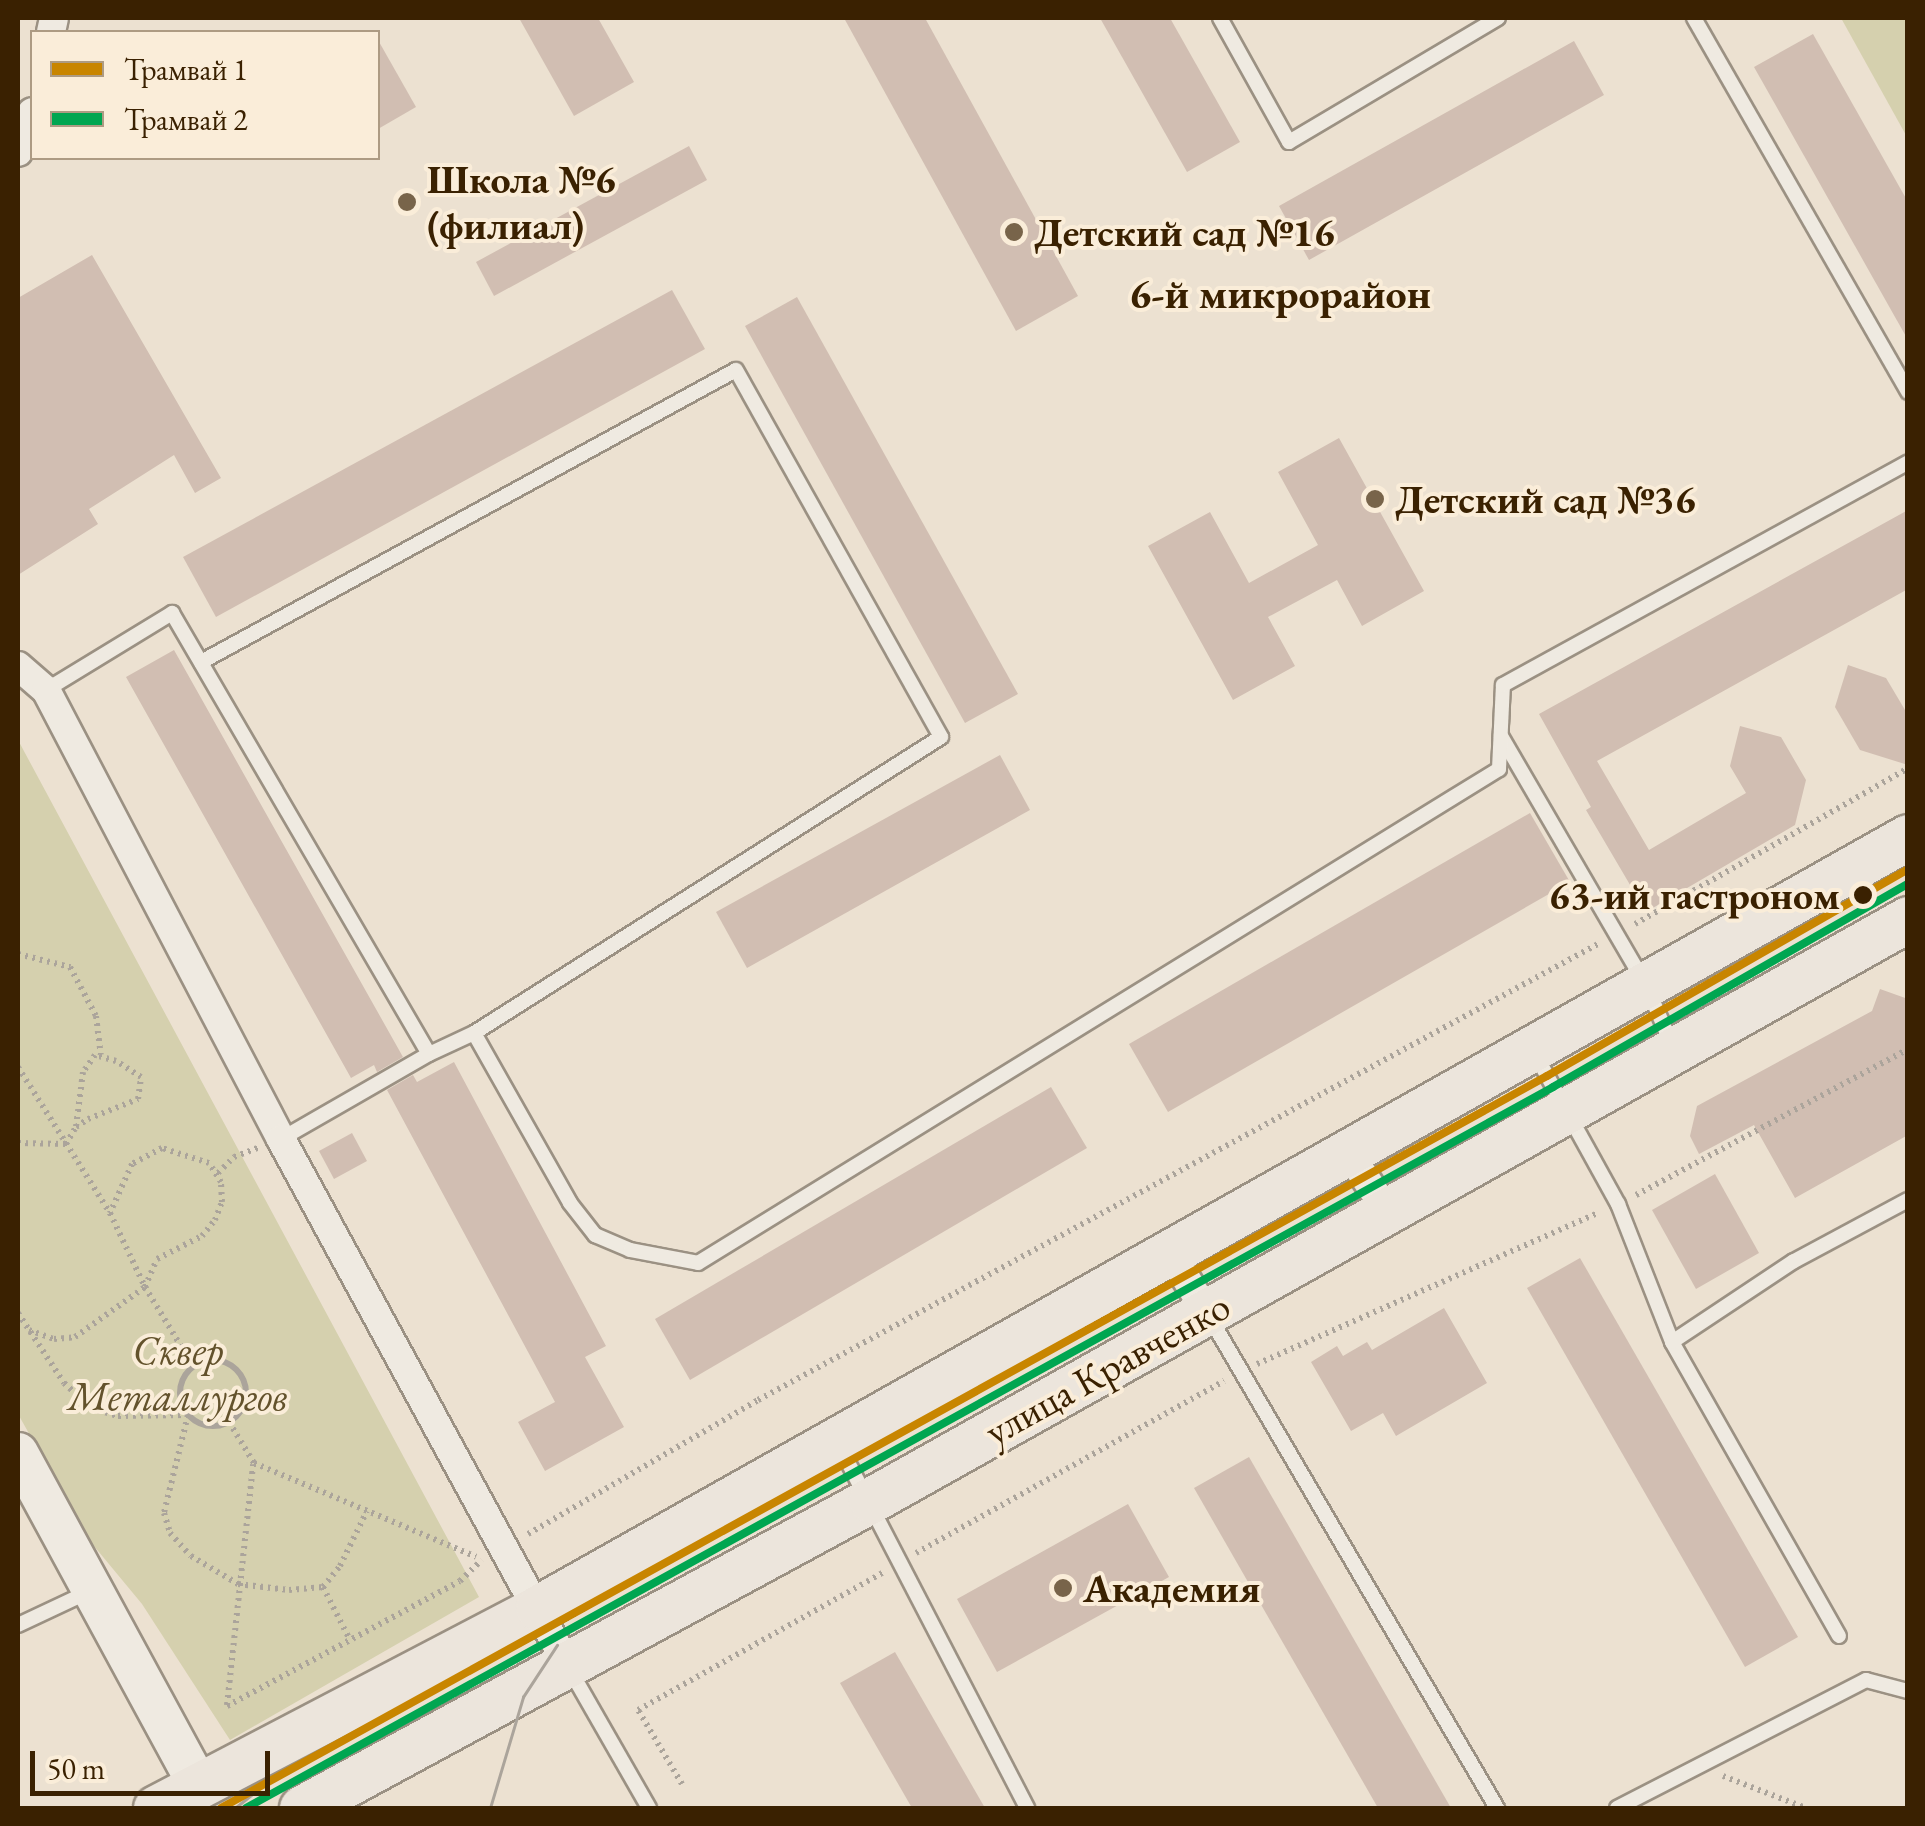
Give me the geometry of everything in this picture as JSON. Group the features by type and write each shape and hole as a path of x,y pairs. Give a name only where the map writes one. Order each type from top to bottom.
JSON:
{"main road":[{"name":"улица Кравченко","path":"156,1808 204,1797 1908,837"},
{"name":"улица Кравченко","path":"302,1808 351,1790 1908,919"},
{"path":"18,1456 204,1797"}],"street":[{"path":"18,152 30,118"},
{"path":"18,666 46,690 282,1139 493,1554 538,1608 568,1666"},
{"path":"1348,1152 1387,1211"},
{"path":"1170,1252 1207,1313"}],"lane":[{"path":"1220,18 1289,142 1498,18"},
{"path":"1694,18 1908,392"},
{"path":"200,662 736,370 941,737 474,1033 428,1054 282,1139"},
{"path":"474,1033 570,1203 596,1235 630,1250 698,1264 1499,769 1504,685 1908,462"},
{"path":"46,690 172,613 428,1054"},
{"path":"1501,735 1646,985 1674,1050"},
{"path":"1534,1051 1618,1204 1672,1342 1839,1636"},
{"path":"1672,1342 1794,1261 1908,1200"},
{"path":"1207,1313 1497,1808"},
{"path":"836,1440 871,1500 1027,1808"},
{"path":"18,1625 93,1589"},
{"path":"568,1666 649,1808"},
{"path":"1617,1808 1866,1680 1908,1691"}],"path":[{"path":"254,1463 227,1706 460,1581 493,1554 758,1400 1617,934 1908,768"},
{"path":"18,954 70,967 96,1016 102,1055"},
{"path":"66,1144 76,1127 84,1072 95,1056 102,1055 141,1078 138,1099 76,1127"},
{"path":"18,1067 110,1213 145,1286 193,1366"},
{"path":"218,1173 234,1156 282,1139"},
{"path":"18,1142 66,1144"},
{"path":"28,1330 54,1338 76,1336 145,1286 157,1258 202,1236 215,1220 222,1202 218,1173 210,1164 162,1148 132,1164 110,1213"},
{"path":"18,1313 64,1384 91,1408 118,1416 188,1415"},
{"path":"203,1361 224,1362 242,1375 246,1396 237,1416 207,1426 188,1415 182,1406 181,1384 193,1366 203,1361"},
{"path":"188,1415 164,1513 170,1533 191,1556 238,1584 289,1590 323,1587 340,1566 367,1511"},
{"path":"228,1422 254,1463 367,1511 493,1554"},
{"path":"323,1587 350,1640"},
{"path":"1696,1765 1806,1808"}],"green space":[{"path":"1841,18 1907,18 1907,137"},
{"name":"Сквер Металлургов","path":"18,740 479,1597 230,1740 142,1604 89,1540 18,1414"}],"building":[{"path":"519,18 598,18 634,82 574,116"},
{"path":"844,18 925,18 1078,296 1016,331"},
{"path":"1100,18 1170,18 1240,142 1187,172"},
{"path":"1813,34 1908,202 1908,340 1754,67"},
{"path":"1574,41 1604,95 1309,260 1279,206"},
{"path":"380,44 416,107 380,128"},
{"path":"689,146 707,180 494,296 476,262"},
{"path":"92,255 221,478 195,493 174,455 89,509 98,524 18,575 18,298"},
{"path":"672,290 705,349 216,617 183,557"},
{"path":"797,297 1018,694 965,723 745,326"},
{"path":"1339,438 1424,591 1362,626 1337,580 1268,617 1295,666 1233,700 1148,546 1210,512 1249,583 1318,545 1278,472"},
{"path":"1908,510 1908,589 1597,761 1649,850 1746,793 1730,766 1740,726 1781,737 1806,780 1795,825 1646,912 1586,810 1591,807 1539,714"},
{"path":"174,650 403,1057 377,1072 374,1065 351,1078 126,677"},
{"path":"1848,665 1886,678 1908,715 1908,765 1860,750 1835,707"},
{"path":"1000,755 1030,810 747,968 716,912"},
{"path":"1530,813 1570,882 1168,1112 1129,1044"},
{"path":"1880,989 1908,999 1908,1135 1795,1198 1754,1125 1699,1154 1690,1136 1697,1106 1872,1011"},
{"path":"454,1062 606,1346 585,1357 624,1427 545,1471 518,1422 555,1402 387,1090 413,1075 417,1082"},
{"path":"1051,1087 1087,1148 690,1380 655,1319"},
{"path":"352,1133 367,1161 334,1179 319,1151"},
{"path":"1715,1174 1759,1253 1696,1289 1652,1210"},
{"path":"1580,1258 1798,1637 1745,1667 1527,1288"},
{"path":"1444,1308 1487,1383 1396,1436 1383,1413 1351,1431 1311,1362 1337,1346 1343,1356 1367,1342 1372,1350"},
{"path":"1249,1457 1451,1808 1378,1808 1194,1488"},
{"name":"Академия","path":"1128,1504 1169,1577 997,1672 957,1599"},
{"path":"895,1652 985,1808 912,1808 840,1683"}],"tram line":[{"name":"1","path":"221,1808 1547,1076 1908,869"},
{"name":"2","path":"246,1808 1553,1087 1908,884"},
{"path":"490,1808 523,1697 557,1645"},
{"path":"235,1808 257,1790"}],"place":[{"name":"Школа №6 (филиал)","path":"407,202"},
{"name":"Детский сад №16","path":"1014,232"},
{"name":"Детский сад №36","path":"1375,499"},
{"name":"63-ий гастроном","path":"1863,895"},
{"name":"Академия","path":"1063,1588"}],"district":[{"name":"6-й микрорайон","path":"1280,294"}]}
